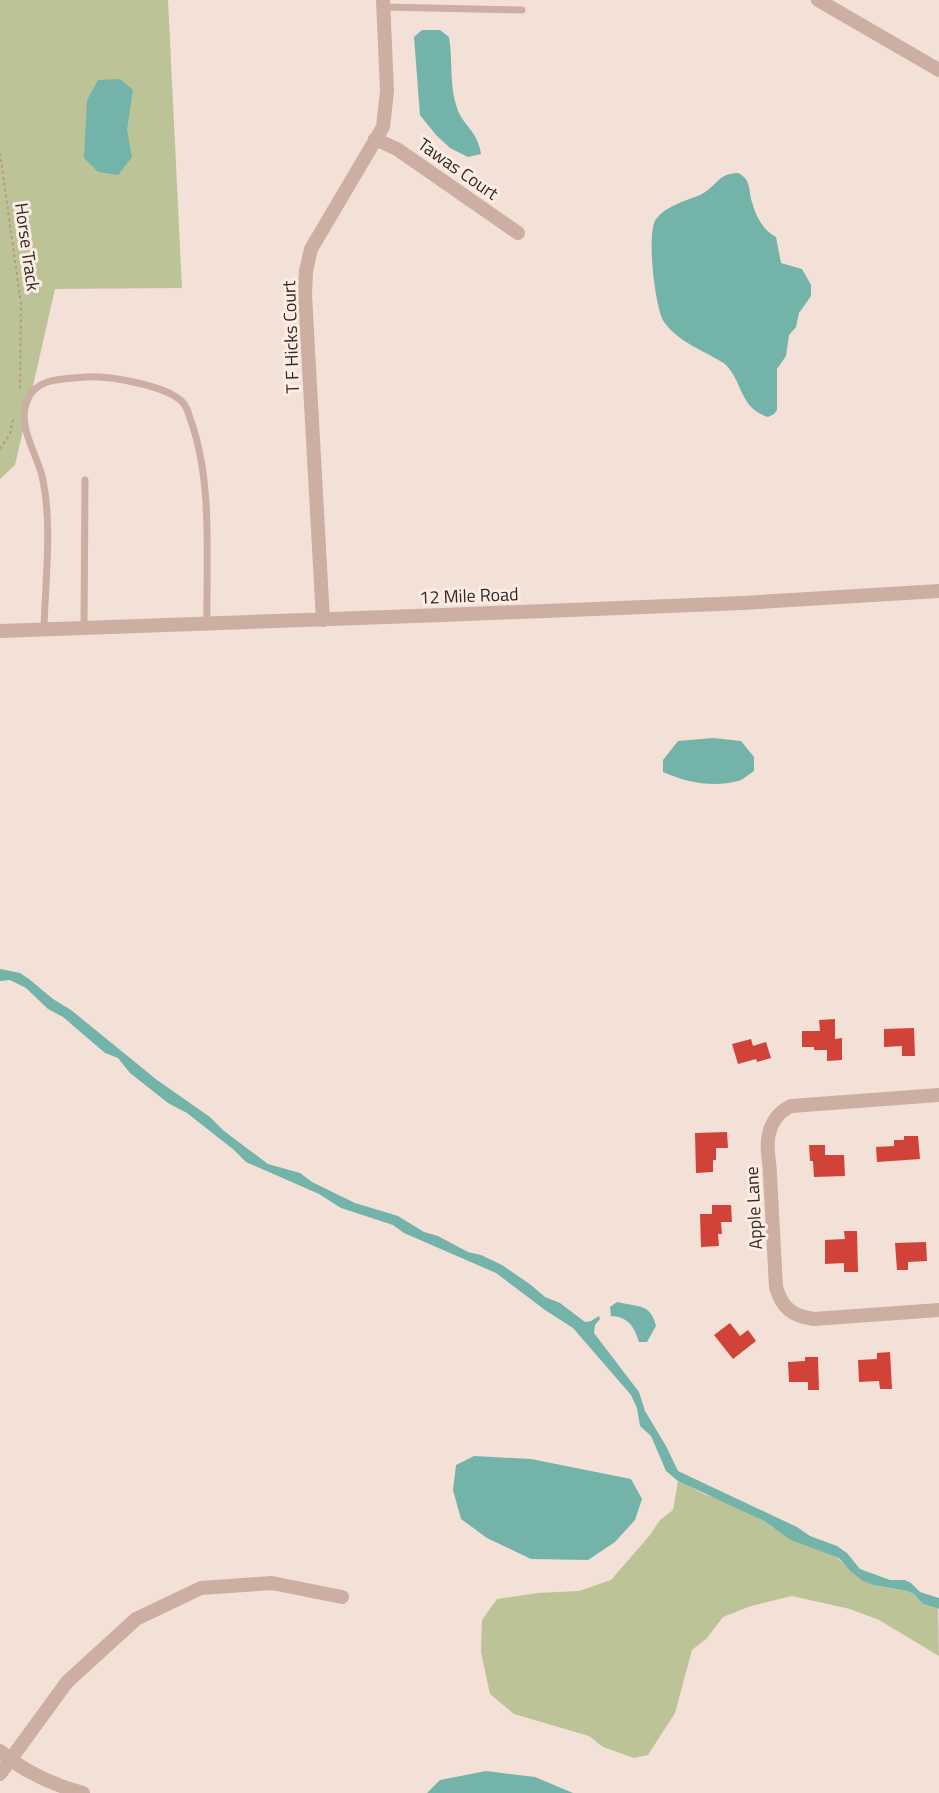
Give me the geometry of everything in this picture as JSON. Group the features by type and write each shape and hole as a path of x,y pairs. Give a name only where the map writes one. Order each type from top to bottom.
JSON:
{"street":[{"path":"818,0 939,70"},
{"name":"T F Hicks Court","path":"323,620 307,331 306,271 311,249 383,127 387,91 383,3"},
{"name":"Tawas Court","path":"375,138 397,149 518,233"},
{"name":"12 Mile Road","path":"0,631 207,625 742,603 939,591"},
{"name":"Apple Lane","path":"939,1095 791,1106 776,1117 769,1131 767,1142 776,1287 783,1304 798,1317 814,1319 939,1310"},
{"path":"0,1774 67,1682 136,1619 201,1588 272,1583 342,1597"},
{"path":"0,1751 11,1761 45,1779 83,1793"}],"lane":[{"path":"383,3 522,10"},
{"path":"44,630 46,502 41,475 24,420 26,402 34,389 48,381 97,376 122,379 165,392 177,397 185,405 195,432 205,479 207,625"},
{"path":"84,629 85,480"}],"path":[{"name":"Horse Track","path":"0,153 21,304 21,388 18,400"},
{"path":"0,449 10,434 15,411"}],"green space":[{"path":"0,0 168,0 182,288 55,289 15,465 0,479"},
{"path":"678,1481 838,1558 850,1571 874,1585 907,1591 914,1594 923,1604 938,1609 939,1656 879,1620 850,1609 792,1596 751,1606 723,1617 707,1638 692,1650 675,1713 648,1755 634,1758 603,1747 589,1736 514,1714 490,1694 481,1652 482,1620 497,1599 538,1593 579,1591 611,1580 660,1520 673,1510"}],"water":[{"path":"422,30 440,30 449,37 452,82 457,108 474,134 481,154 468,157 450,148 420,115 414,37"},
{"path":"120,79 133,90 127,130 132,157 118,175 98,172 84,158 87,100 98,80"},
{"path":"738,173 748,182 758,218 767,231 776,237 781,263 802,269 811,285 811,296 799,313 796,327 789,335 786,356 777,369 777,410 768,417 759,413 746,401 725,364 684,341 670,329 661,314 655,287 652,239 656,219 670,207 705,192 725,175"},
{"path":"713,738 741,741 754,757 754,771 740,780 719,784 680,779 663,772 663,760 678,741"},
{"path":"0,969 20,973 29,979 268,1164 300,1173 312,1182 355,1203 398,1216 424,1232 502,1265 545,1297 560,1303 585,1322 599,1316 600,1319 595,1325 594,1333 639,1392 645,1411 678,1471 797,1527 810,1536 837,1546 847,1553 860,1569 890,1580 905,1580 911,1583 920,1592 939,1598 939,1609 923,1604 914,1594 907,1591 863,1581 839,1558 791,1540 764,1521 678,1481 666,1471 651,1436 640,1426 637,1408 631,1395 573,1328 496,1273 404,1233 393,1225 341,1208 319,1194 246,1162 187,1113 168,1103 130,1073 118,1058 105,1053 63,1017 48,1009 26,988 10,980 0,981"},
{"path":"617,1302 642,1307 651,1313 656,1326 647,1342 639,1342 633,1327 622,1318 611,1316 610,1307"},
{"path":"474,1456 531,1459 631,1479 642,1499 635,1520 615,1542 588,1560 531,1559 487,1538 461,1519 453,1490 456,1465"},
{"path":"486,1771 535,1777 573,1793 427,1793 440,1780"}],"building":[{"path":"835,1019 835,1039 842,1038 842,1060 827,1061 827,1050 802,1047 802,1031 820,1031 819,1020"},
{"path":"914,1028 915,1056 902,1056 902,1046 884,1047 884,1029"},
{"path":"751,1039 753,1046 766,1042 771,1058 738,1064 732,1044"},
{"path":"727,1132 728,1148 716,1148 713,1172 696,1173 695,1133"},
{"path":"904,1136 918,1136 920,1159 877,1162 876,1147 894,1146 894,1140 904,1140"},
{"path":"809,1145 825,1145 825,1155 844,1155 845,1176 814,1177"},
{"path":"712,1205 731,1205 732,1222 721,1222 722,1234 718,1234 719,1246 701,1247 700,1214 712,1214"},
{"path":"844,1231 857,1231 858,1272 844,1272 844,1263 825,1264 825,1240 845,1239"},
{"path":"926,1242 927,1261 908,1262 908,1270 897,1270 895,1243"},
{"path":"730,1323 740,1336 748,1330 756,1341 733,1359 714,1335"},
{"path":"890,1352 892,1389 880,1389 879,1381 859,1382 858,1360 877,1359 877,1353"},
{"path":"805,1357 818,1357 819,1390 808,1390 808,1382 789,1382 788,1362 805,1361"}]}
